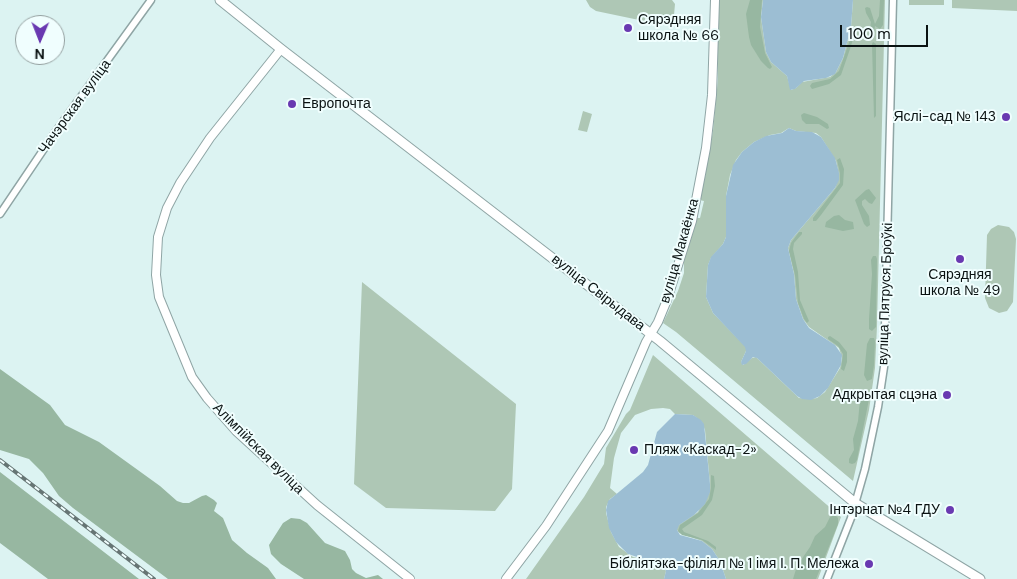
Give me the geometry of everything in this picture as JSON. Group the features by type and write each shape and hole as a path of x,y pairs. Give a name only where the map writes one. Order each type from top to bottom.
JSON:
{"main road":[{"name":"вуліца Свірыдава","path":"220,0 650,334 855,503 980,579"}],"street":[{"name":"Чачэрская вуліца","path":"0,214 54,134 151,0"},
{"name":"вуліца Макаёнка","path":"506,579 546,526 608,431 650,334 658,322 667,300 692,221 700,180 711,102 715,0"},
{"name":"вуліца Пятруся Броўкі","path":"827,579 851,518 865,469 884,367 893,0"},
{"name":"Алімпійская вуліца","path":"281,49 210,138 180,183 168,208 158,237 156,275 159,297 192,377 207,398 236,431 312,502 410,579"}],"green space":[{"path":"586,0 672,0 675,4 674,15 663,25 596,11 590,7"},
{"path":"717,0 763,0 761,17 766,52 771,62 787,76 791,90 802,82 830,77 836,72 843,58 851,27 853,0 885,0 875,368 869,410 853,481 663,323 678,291 684,273 684,260 696,218 700,218 704,201 699,200 713,131 718,79","holes":["789,128 796,131 816,133 821,137 836,161 839,176 835,188 791,240 788,248 794,274 796,299 803,319 809,327 839,348 842,358 840,368 825,392 817,398 811,399 799,398 756,357 743,365 741,362 746,347 713,313 706,297 708,265 726,237 726,196 730,175 736,160 754,142 770,135 781,133"]},
{"path":"750,0 762,0 760,27 765,53 772,67 770,69 761,61 751,45 746,14"},
{"path":"880,0 884,0 883,25 880,29 875,26 872,33 870,30 871,22 865,8 870,8 875,24 879,16"},
{"path":"909,0 944,0 944,5 909,5"},
{"path":"952,0 1017,0 1017,11 952,8"},
{"path":"852,34 854,36 841,75 829,84 812,89 810,86 812,83 830,79 839,71"},
{"path":"873,42 876,44 876,116 874,118 872,44"},
{"path":"583,111 592,114 587,132 578,130"},
{"path":"804,113 817,117 828,124 829,128 827,129 819,124 806,124 802,120 801,115"},
{"path":"840,158 844,169 843,185 816,221 813,221 813,218 840,183 837,160"},
{"path":"869,189 876,198 872,204 865,199 862,201 862,205 869,216 870,225 867,227 864,224 855,200"},
{"path":"839,215 845,220 853,222 854,229 843,231 825,227 826,222"},
{"path":"998,225 1009,227 1014,232 1016,239 1013,302 1007,311 999,313 989,308 985,298 987,235 991,229"},
{"path":"799,232 802,232 802,234 794,243 793,249 798,272 800,300 809,321 807,323 798,303 795,275 789,251 791,243"},
{"path":"873,256 876,256 877,259 876,327 872,331 869,329 869,319 871,260"},
{"path":"362,282 516,404 512,489 495,511 386,508 354,484"},
{"path":"830,336 839,342 847,352 847,362 844,371 841,369 843,354 838,346 828,339"},
{"path":"870,338 874,338 875,341 874,365 872,379 867,381 864,375 867,344"},
{"path":"653,355 841,517 818,579 726,579 720,561 712,549 702,541 679,533 677,526 698,512 710,484 705,430 702,422 693,415 675,414 670,409 663,408 651,409 635,415 621,433 614,458 610,488 617,494 610,499 606,507 606,513 611,532 619,547 633,557 662,565 666,571 664,579 526,579 584,497 604,464 606,448 630,410"},
{"path":"0,369 50,405 65,425 99,442 160,486 177,501 189,503 206,495 214,500 217,503 214,511 223,518 232,540 268,568 276,579 168,579 73,508 59,496 43,473 29,459 0,450"},
{"path":"864,392 868,393 869,399 857,460 852,464 849,463 849,459 854,450 853,439 858,421 860,400"},
{"path":"0,472 139,579 48,579 0,543"},
{"path":"711,475 714,476 715,486 712,500 702,515 682,529 684,532 708,541 716,547 716,550 702,540 682,535 678,531 680,525 698,513 709,499"},
{"path":"835,515 838,518 838,524 816,579 793,579 797,566 815,536 825,527 830,517"},
{"path":"291,518 300,519 307,523 325,543 345,551 352,569 356,573 366,578 378,575 383,579 304,579 281,564 271,554 269,545 283,523"}],"water":[{"path":"763,0 853,0 851,27 843,58 835,74 826,78 804,81 795,89 790,90 787,76 771,62 766,52 761,17"},
{"path":"789,128 796,131 812,132 821,137 835,158 839,173 839,180 835,188 791,240 788,248 794,274 796,299 803,319 809,328 835,345 842,355 841,365 828,388 820,396 811,400 802,399 797,396 757,358 753,357 746,364 742,365 741,362 746,351 745,347 713,313 706,297 708,265 711,257 723,244 726,237 726,196 733,165 742,152 754,142 766,136 782,133"},
{"path":"675,414 693,415 704,424 710,484 710,492 705,504 694,515 679,525 677,530 680,535 702,541 712,549 720,561 726,579 664,579 666,571 662,565 628,554 616,542 609,528 606,510 608,501 643,472 648,465 657,432"}],"railway":[{"path":"0,460 154,579"}],"place":[{"name":"Сярэдняя школа № 66","path":"628,28"},
{"name":"Европочта","path":"292,104"},
{"name":"Яслі-сад № 143","path":"1006,117"},
{"name":"Сярэдняя школа № 49","path":"960,259"},
{"name":"Адкрытая сцэна","path":"947,395"},
{"name":"Пляж «Каскад-2»","path":"634,450"},
{"name":"Інтэрнат №4 ГДУ","path":"950,510"},
{"name":"Бібліятэка-філіял № 1 імя І. П. Мележа","path":"869,564"}]}
